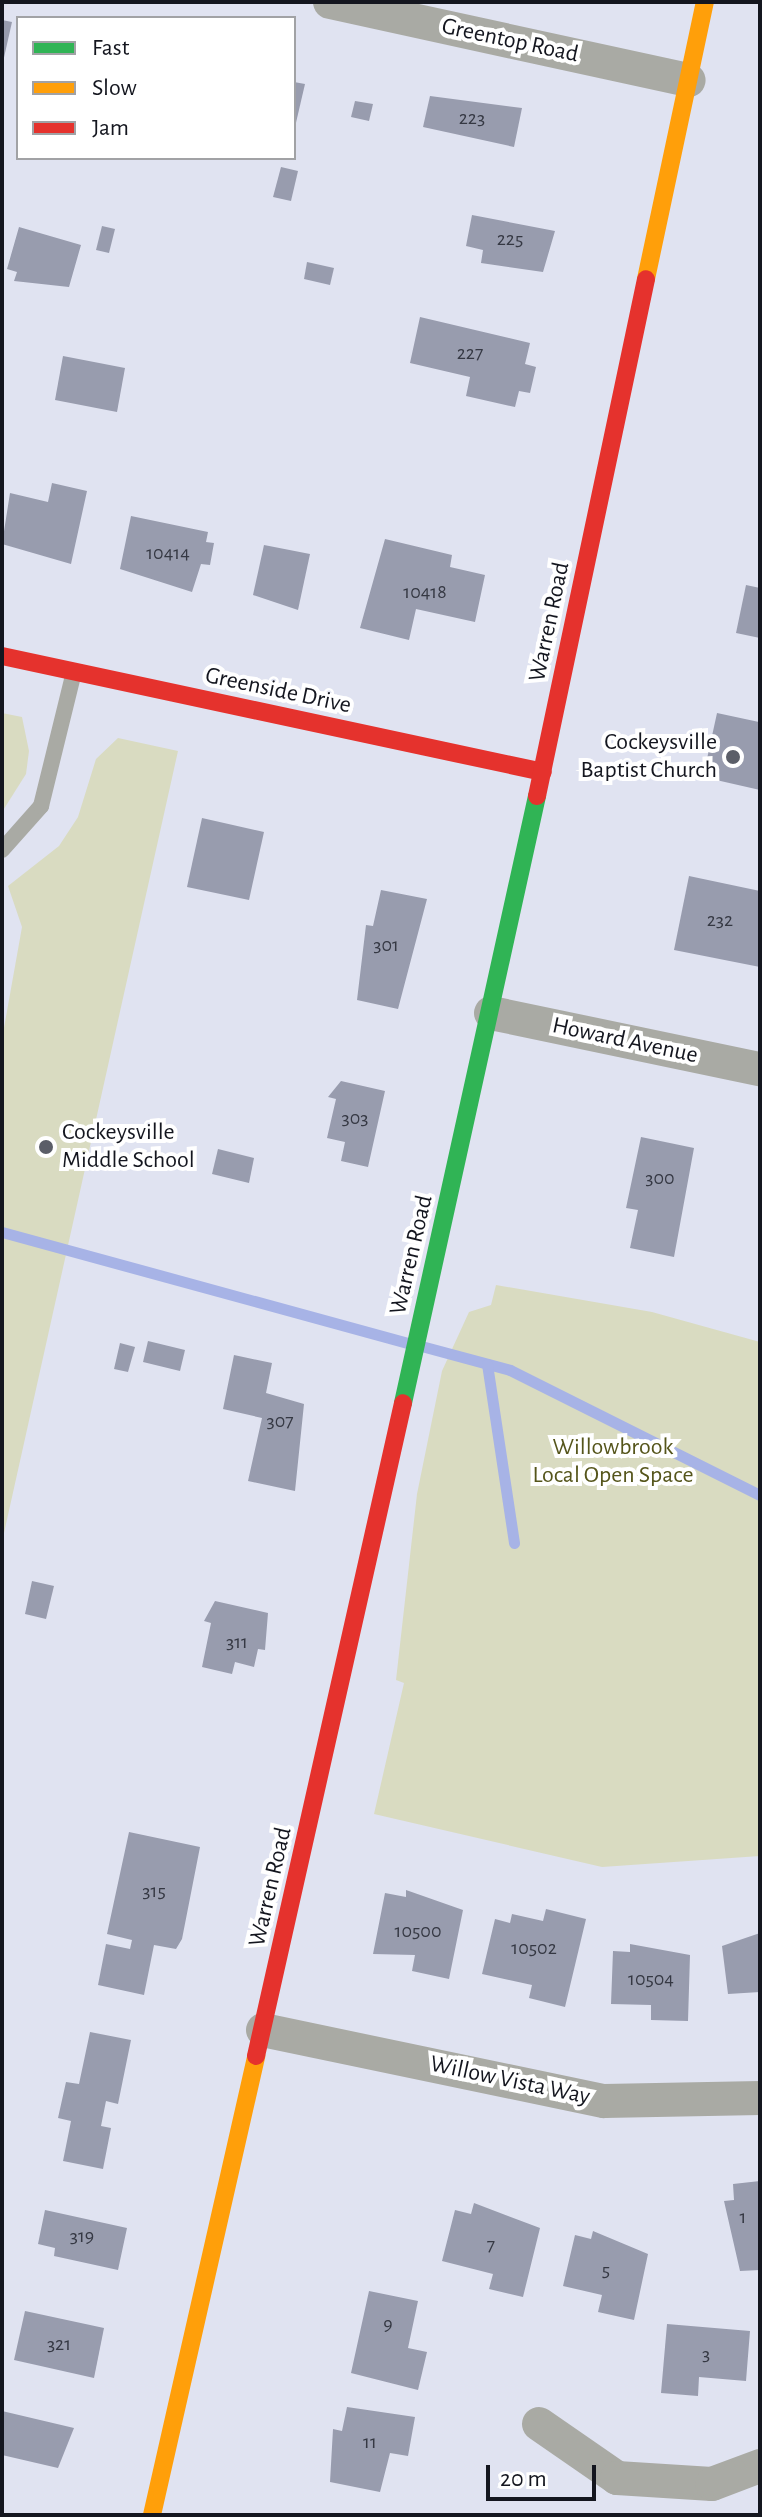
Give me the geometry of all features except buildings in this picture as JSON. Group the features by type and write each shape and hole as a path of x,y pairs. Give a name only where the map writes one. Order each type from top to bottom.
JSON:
{"street":[{"name":"Greentop Road","path":"330,2 689,80"},
{"name":"Warren Road","path":"152,2515 491,1013 705,2"},
{"name":"Greenside Drive","path":"2,656 543,772"},
{"name":"Howard Avenue","path":"491,1013 760,1069"},
{"name":"Willow Vista Way","path":"263,2030 604,2101 760,2098"},
{"path":"539,2424 617,2478 712,2484 760,2466"}],"lane":[{"path":"2,850 41,806 74,671"}],"green space":[{"path":"2,713 22,717 29,751 26,774 2,812"},
{"name":"Cockeysville Middle School","path":"118,738 178,751 2,1542 2,1039 22,927 8,886 59,846 78,817 96,759"},
{"name":"Willowbrook Local Open Space","path":"496,1285 652,1312 760,1342 760,1856 602,1867 374,1814 404,1683 396,1680 417,1494 442,1371 469,1312 491,1305"}],"waterway":[{"path":"2,1232 408,1343"},
{"path":"425,1347 510,1370 760,1495"},
{"path":"487,1364 514,1543"}],"traffic: fast":[{"path":"403,1403 537,796"}],"traffic: slow":[{"path":"646,279 705,2"},
{"path":"152,2515 256,2056"}],"traffic: jam":[{"path":"537,796 646,279"},
{"path":"2,656 543,772"},
{"path":"256,2056 403,1403"}],"place":[{"name":"Cockeysville Baptist Church","path":"733,757"},
{"name":"Cockeysville Middle School","path":"46,1147"}]}
